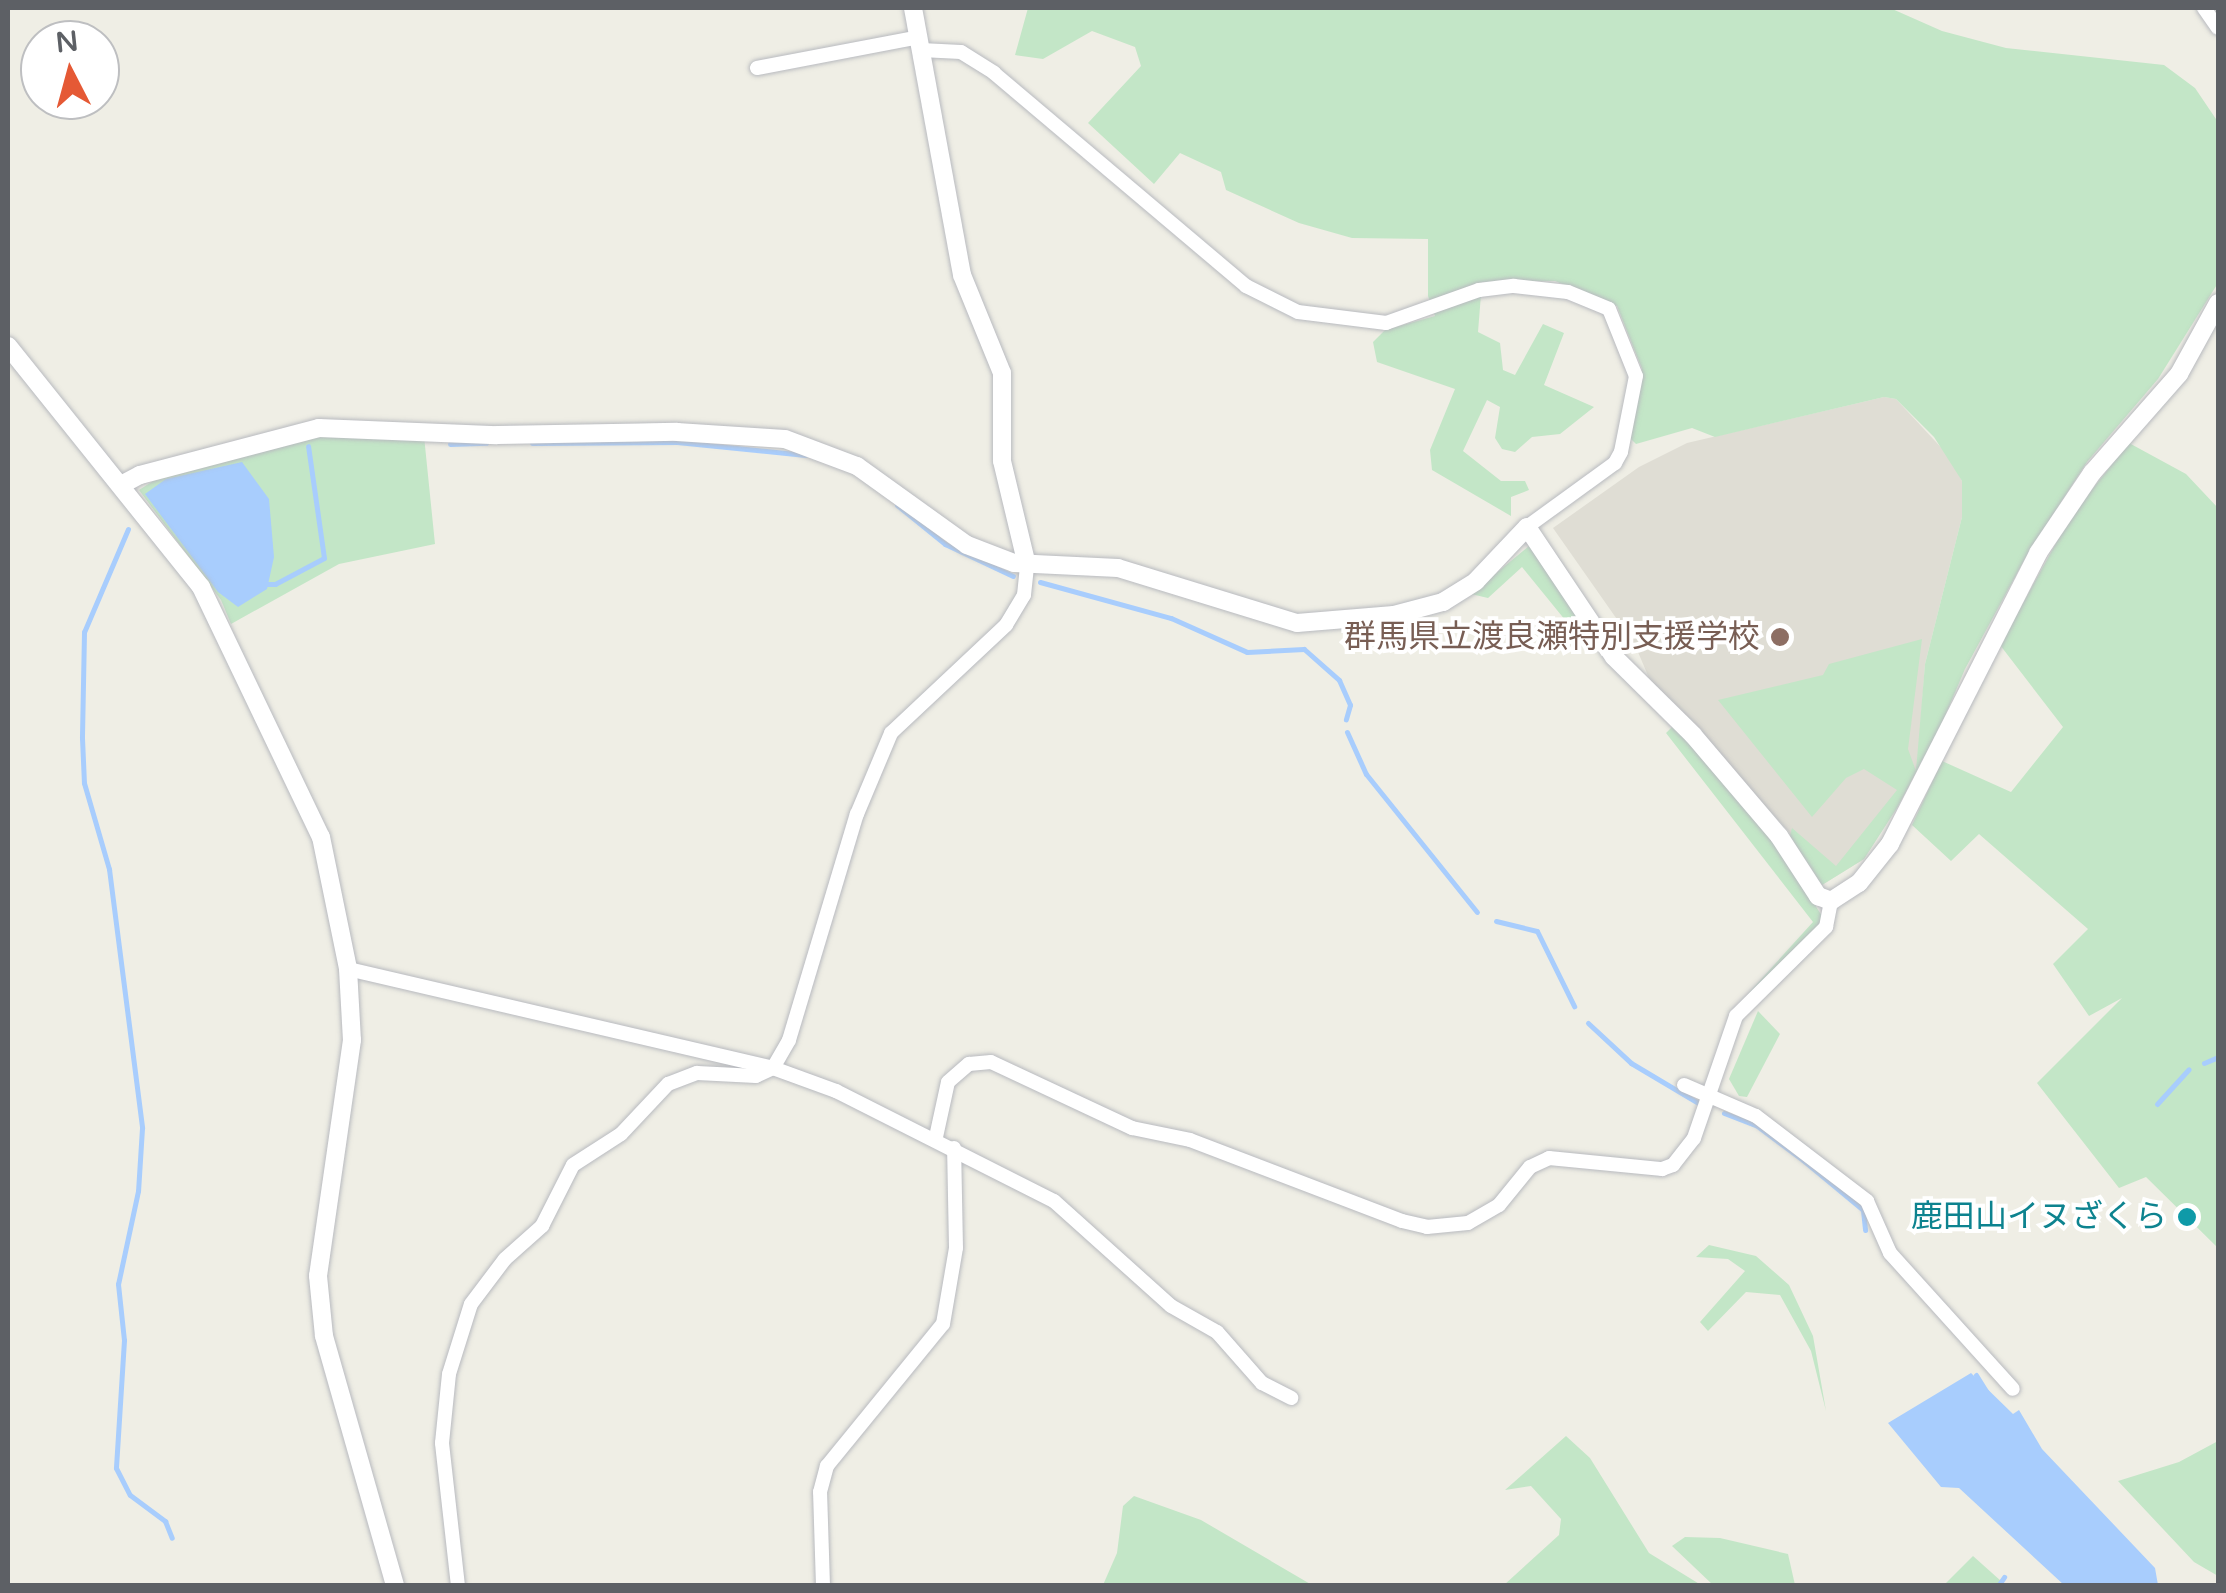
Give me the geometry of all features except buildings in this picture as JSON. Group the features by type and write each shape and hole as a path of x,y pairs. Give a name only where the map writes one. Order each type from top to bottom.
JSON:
{"street":[{"path":"458,1586 442,1444 449,1374 472,1304 504,1259 542,1226 573,1165 621,1134 668,1084 686,1075 756,1076 773,1068 789,1040 857,814 891,733 1006,625 1024,594 1027,565 1002,460 1002,372 962,275 913,8"},
{"path":"2204,8 2218,28"},
{"path":"121,485 140,474 319,428 677,432 785,439 857,466 966,545 1027,565 1099,564 1259,615 1314,622 1394,615 1444,602 1476,581 1527,527 1615,463 1621,452 1636,376 1609,309 1568,292 1514,286 1479,290 1386,323 1298,312 1246,286 994,74 960,52 920,43 757,68"},
{"path":"936,1137 948,1082 969,1064 991,1062 1132,1128 1190,1140 1402,1220 1439,1227 1486,1215 1530,1167 1549,1158 1662,1170 1673,1165 1694,1138 1736,1016 1826,926 1831,901 1858,884 1890,844 2038,553 2092,472 2179,374 2218,303"},
{"path":"8,346 121,485 224,624 310,806 348,970 352,1040 318,1276 324,1336 395,1586"},
{"path":"1527,527 1614,657 1694,735 1779,836 1818,896 1831,901"},
{"path":"348,970 773,1068 936,1137 1054,1201 1171,1306 1217,1332 1262,1383 1291,1398"},
{"path":"1684,1085 1756,1116 1867,1201 1890,1253 2012,1389"},
{"path":"822,1586 820,1492 827,1466 943,1324 956,1248 954,1148"}],"shaded area":[{"name":"群馬県立渡良瀬特別支援学校","path":"1884,397 1896,399 1949,456 1962,481 1962,517 1925,664 1917,775 1864,859 1822,885 1788,831 1649,678 1635,645 1553,528 1639,467 1687,443"}],"green space":[{"path":"1028,8 1890,8 1942,31 2006,48 2164,65 2195,88 2218,122 2218,283 2158,379 2087,462 2028,553 1965,669 1942,723 1897,808 1864,859 1822,885 1790,836 1792,828 1836,866 1897,790 1864,769 1846,778 1812,817 1718,700 1823,675 1829,664 1922,639 1908,749 1916,771 1925,664 1962,517 1962,481 1934,437 1896,399 1884,397 1715,437 1692,428 1636,444 1628,436 1642,369 1617,306 1555,281 1482,282 1478,332 1500,343 1503,370 1515,375 1543,324 1564,333 1544,385 1594,407 1560,434 1532,437 1515,452 1502,449 1495,438 1500,407 1487,400 1463,451 1501,481 1525,481 1529,490 1511,497 1511,516 1432,470 1430,450 1455,389 1377,362 1373,342 1385,330 1435,316 1428,296 1428,239 1352,238 1299,223 1226,190 1221,172 1180,153 1154,184 1088,123 1141,66 1135,47 1092,31 1043,59 1015,55"},
{"path":"322,435 424,436 435,544 339,564 231,624 221,600 139,490 161,476"},
{"path":"2129,443 2186,474 2218,508 2218,1248 2146,1177 2119,1188 2037,1083 2122,998 2089,1016 2053,964 2088,929 1979,834 1951,861 1912,825 1942,761 2011,792 2063,727 2000,645 2071,516"},
{"path":"1529,546 1592,637 1583,642 1522,567 1488,598 1471,594"},
{"path":"1675,724 1773,839 1822,916 1821,926 1745,997 1813,922 1666,733"},
{"path":"1758,1011 1780,1034 1747,1097 1739,1096 1729,1079"},
{"path":"1709,1245 1756,1256 1789,1285 1813,1336 1826,1411 1811,1351 1780,1295 1746,1292 1708,1331 1700,1322 1745,1271 1728,1259 1696,1257"},
{"path":"1566,1436 1590,1458 1649,1553 1701,1585 1504,1585 1559,1535 1561,1519 1531,1486 1505,1490"},
{"path":"2218,1441 2218,1576 2194,1562 2118,1481 2179,1462"},
{"path":"1134,1496 1201,1520 1312,1585 1103,1585 1117,1553 1123,1506"},
{"path":"1685,1537 1720,1538 1788,1554 1795,1585 1713,1585 1672,1546"},
{"path":"1973,1556 2001,1581 1998,1585 1944,1585"}],"water":[{"path":"242,462 269,499 274,557 267,589 238,607 218,592 145,494 166,479"},
{"path":"1971,1373 2013,1414 2019,1410 2042,1449 2155,1568 2158,1585 2064,1585 1959,1488 1941,1487 1888,1423"}],"waterway":[{"path":"532,443 677,442 805,455"},
{"path":"450,444 486,443"},
{"path":"262,584 275,584 324,558 308,446"},
{"path":"897,505 945,544 1013,576"},
{"path":"128,529 84,632 82,738 84,783 109,869 142,1128 138,1191 118,1284 124,1340 116,1468 130,1495 165,1521 172,1538"},
{"path":"1040,582 1171,618 1247,652 1304,649 1339,680 1350,705 1346,719"},
{"path":"1347,732 1366,774 1477,912"},
{"path":"1496,921 1537,931 1574,1006"},
{"path":"1588,1023 1631,1063 1698,1103"},
{"path":"2204,1063 2218,1057"},
{"path":"2157,1104 2189,1069"},
{"path":"1724,1113 1756,1125 1803,1160 1863,1210 1865,1230"},
{"path":"1976,1375 1991,1399"},
{"path":"1998,1586 2004,1577"}],"place":[{"name":"群馬県立渡良瀬特別支援学校","path":"1780,637"},
{"name":"鹿田山イヌざくら","path":"2187,1217"}]}
